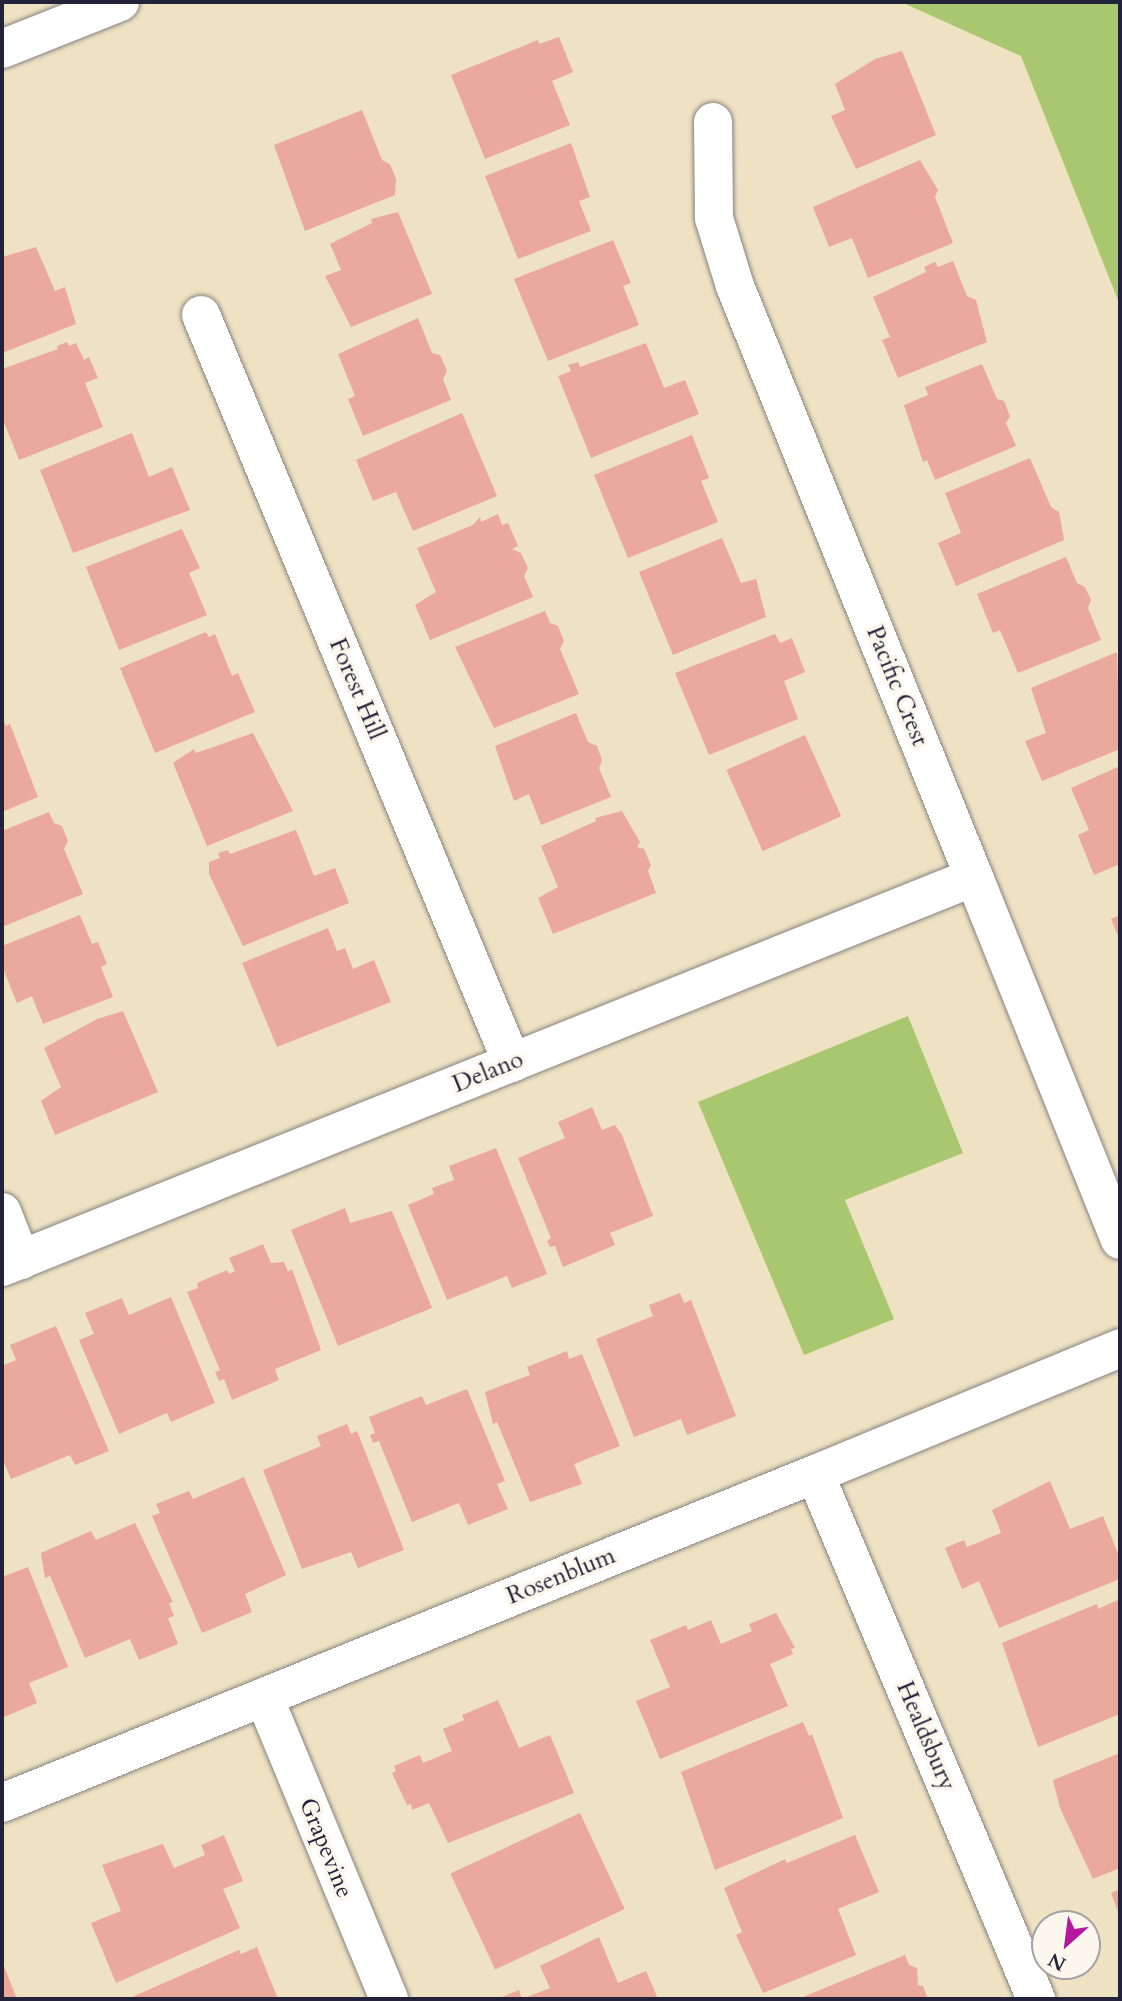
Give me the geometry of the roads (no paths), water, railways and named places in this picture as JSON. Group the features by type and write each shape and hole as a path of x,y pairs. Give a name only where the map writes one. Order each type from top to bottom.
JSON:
{"street":[{"path":"2,49 120,2"},
{"name":"Pacific Crest","path":"713,122 714,218 735,286 1120,1240"},
{"name":"Forest Hill","path":"201,315 512,1063"},
{"name":"Delano","path":"12,1264 974,877"},
{"path":"2,1212 12,1264"},
{"name":"Rosenblum","path":"2,1803 1120,1348"},
{"name":"Healdsbury","path":"815,1474 1036,1999"},
{"name":"Grapevine","path":"264,1696 389,1999"}]}
